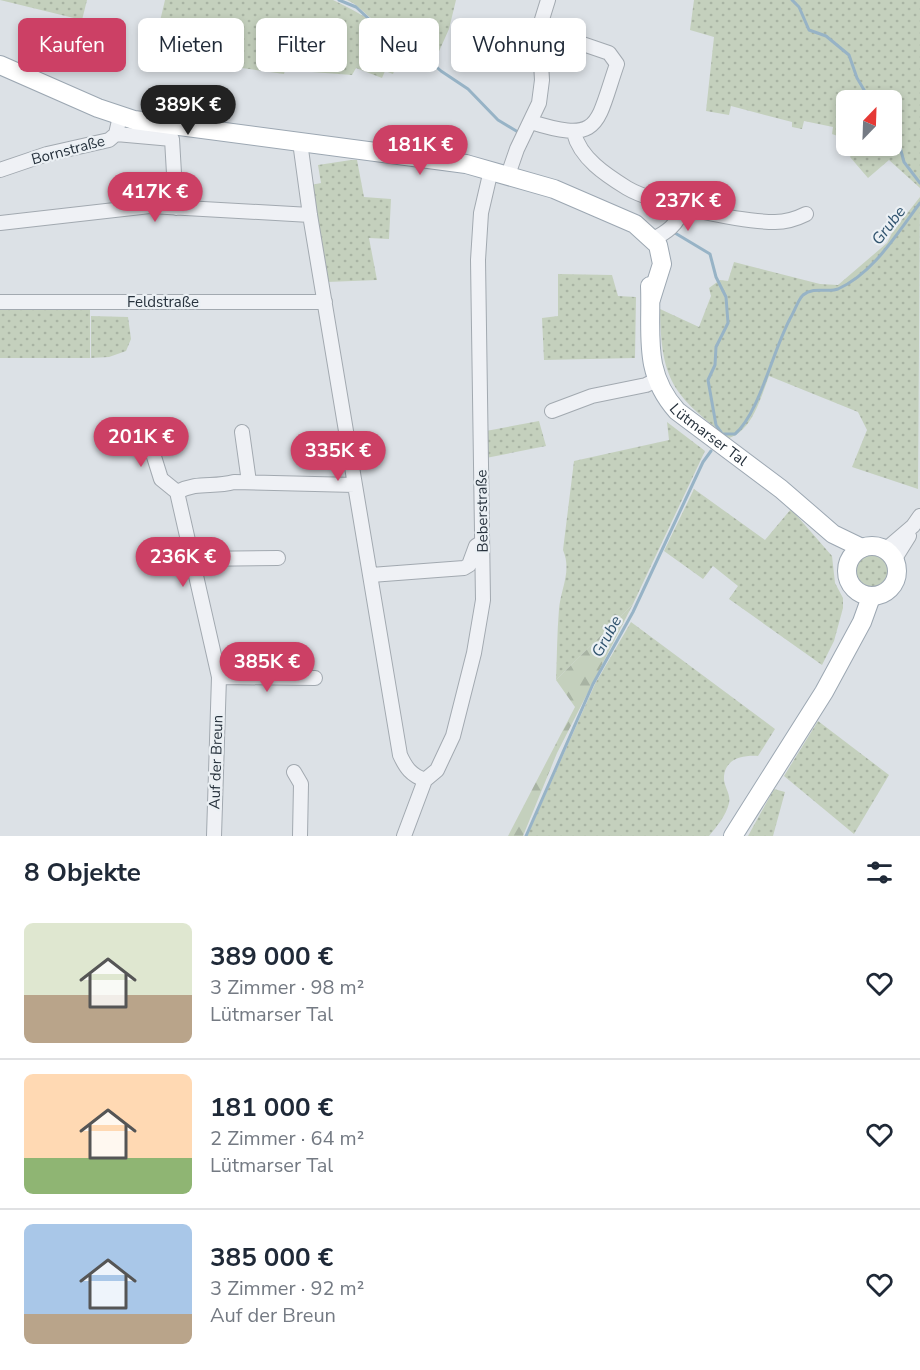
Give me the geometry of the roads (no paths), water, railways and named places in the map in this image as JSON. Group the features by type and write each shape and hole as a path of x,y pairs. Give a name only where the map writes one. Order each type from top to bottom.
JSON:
{"main road":[{"name":"Lütmarser Tal","path":"0,65 120,116 162,125 300,142 500,172 554,189 635,224 661,252 662,264 651,298 650,359 656,380 677,411 781,489 856,554"},
{"path":"869,546 890,555 897,573 893,585 884,594 865,595 847,578 856,554 869,546"},
{"path":"733,836 808,720 856,630 865,595"}],"street":[{"path":"542,18 548,0"},
{"path":"531,122 574,133 590,127 601,112 617,64 615,58 609,53 586,45"},
{"name":"Beberstraße","path":"404,836 425,780 437,770 453,735 464,696 483,600 478,260 482,213 500,172 517,149 531,122 539,103 542,72"},
{"name":"Bornstraße","path":"0,170 47,154 109,140 116,134 120,116"},
{"path":"574,133 581,151 589,160 629,189 683,207 775,222 793,220 806,214"},
{"path":"116,134 172,139 176,208"},
{"path":"300,142 310,215 400,755 406,769 415,777 425,780"},
{"path":"0,223 150,206 310,215"},
{"path":"651,240 673,226 680,218 683,207"},
{"name":"Feldstraße","path":"0,302 325,302"},
{"path":"552,411 600,388 646,386 656,380"},
{"path":"110,427 142,427 146,431 161,478 177,492 193,484 249,482 355,485"},
{"path":"242,432 249,482"},
{"name":"Auf der Breun","path":"177,492 219,677 214,836"},
{"path":"890,555 917,521"},
{"path":"371,575 464,568 469,565 476,546 483,541"},
{"path":"192,559 278,558"},
{"path":"219,677 315,678"},
{"path":"294,772 301,784 300,836"}],"waterway":[{"path":"339,0 356,7 370,20 415,48 441,71 468,89 498,120 518,132"},
{"name":"Grube","path":"792,0 799,7 809,30 826,36 849,55 864,90"},
{"name":"Grube","path":"902,154 904,162 920,183"},
{"name":"Grube","path":"721,434 735,434 752,411 785,329 803,295 816,290 838,289 863,273 894,239 920,203"},
{"path":"675,233 710,254 716,277 726,297 728,323 716,347 715,365 708,380 716,425 721,432"},
{"name":"Grube","path":"526,836 593,684 633,612 703,462 711,451"}]}
